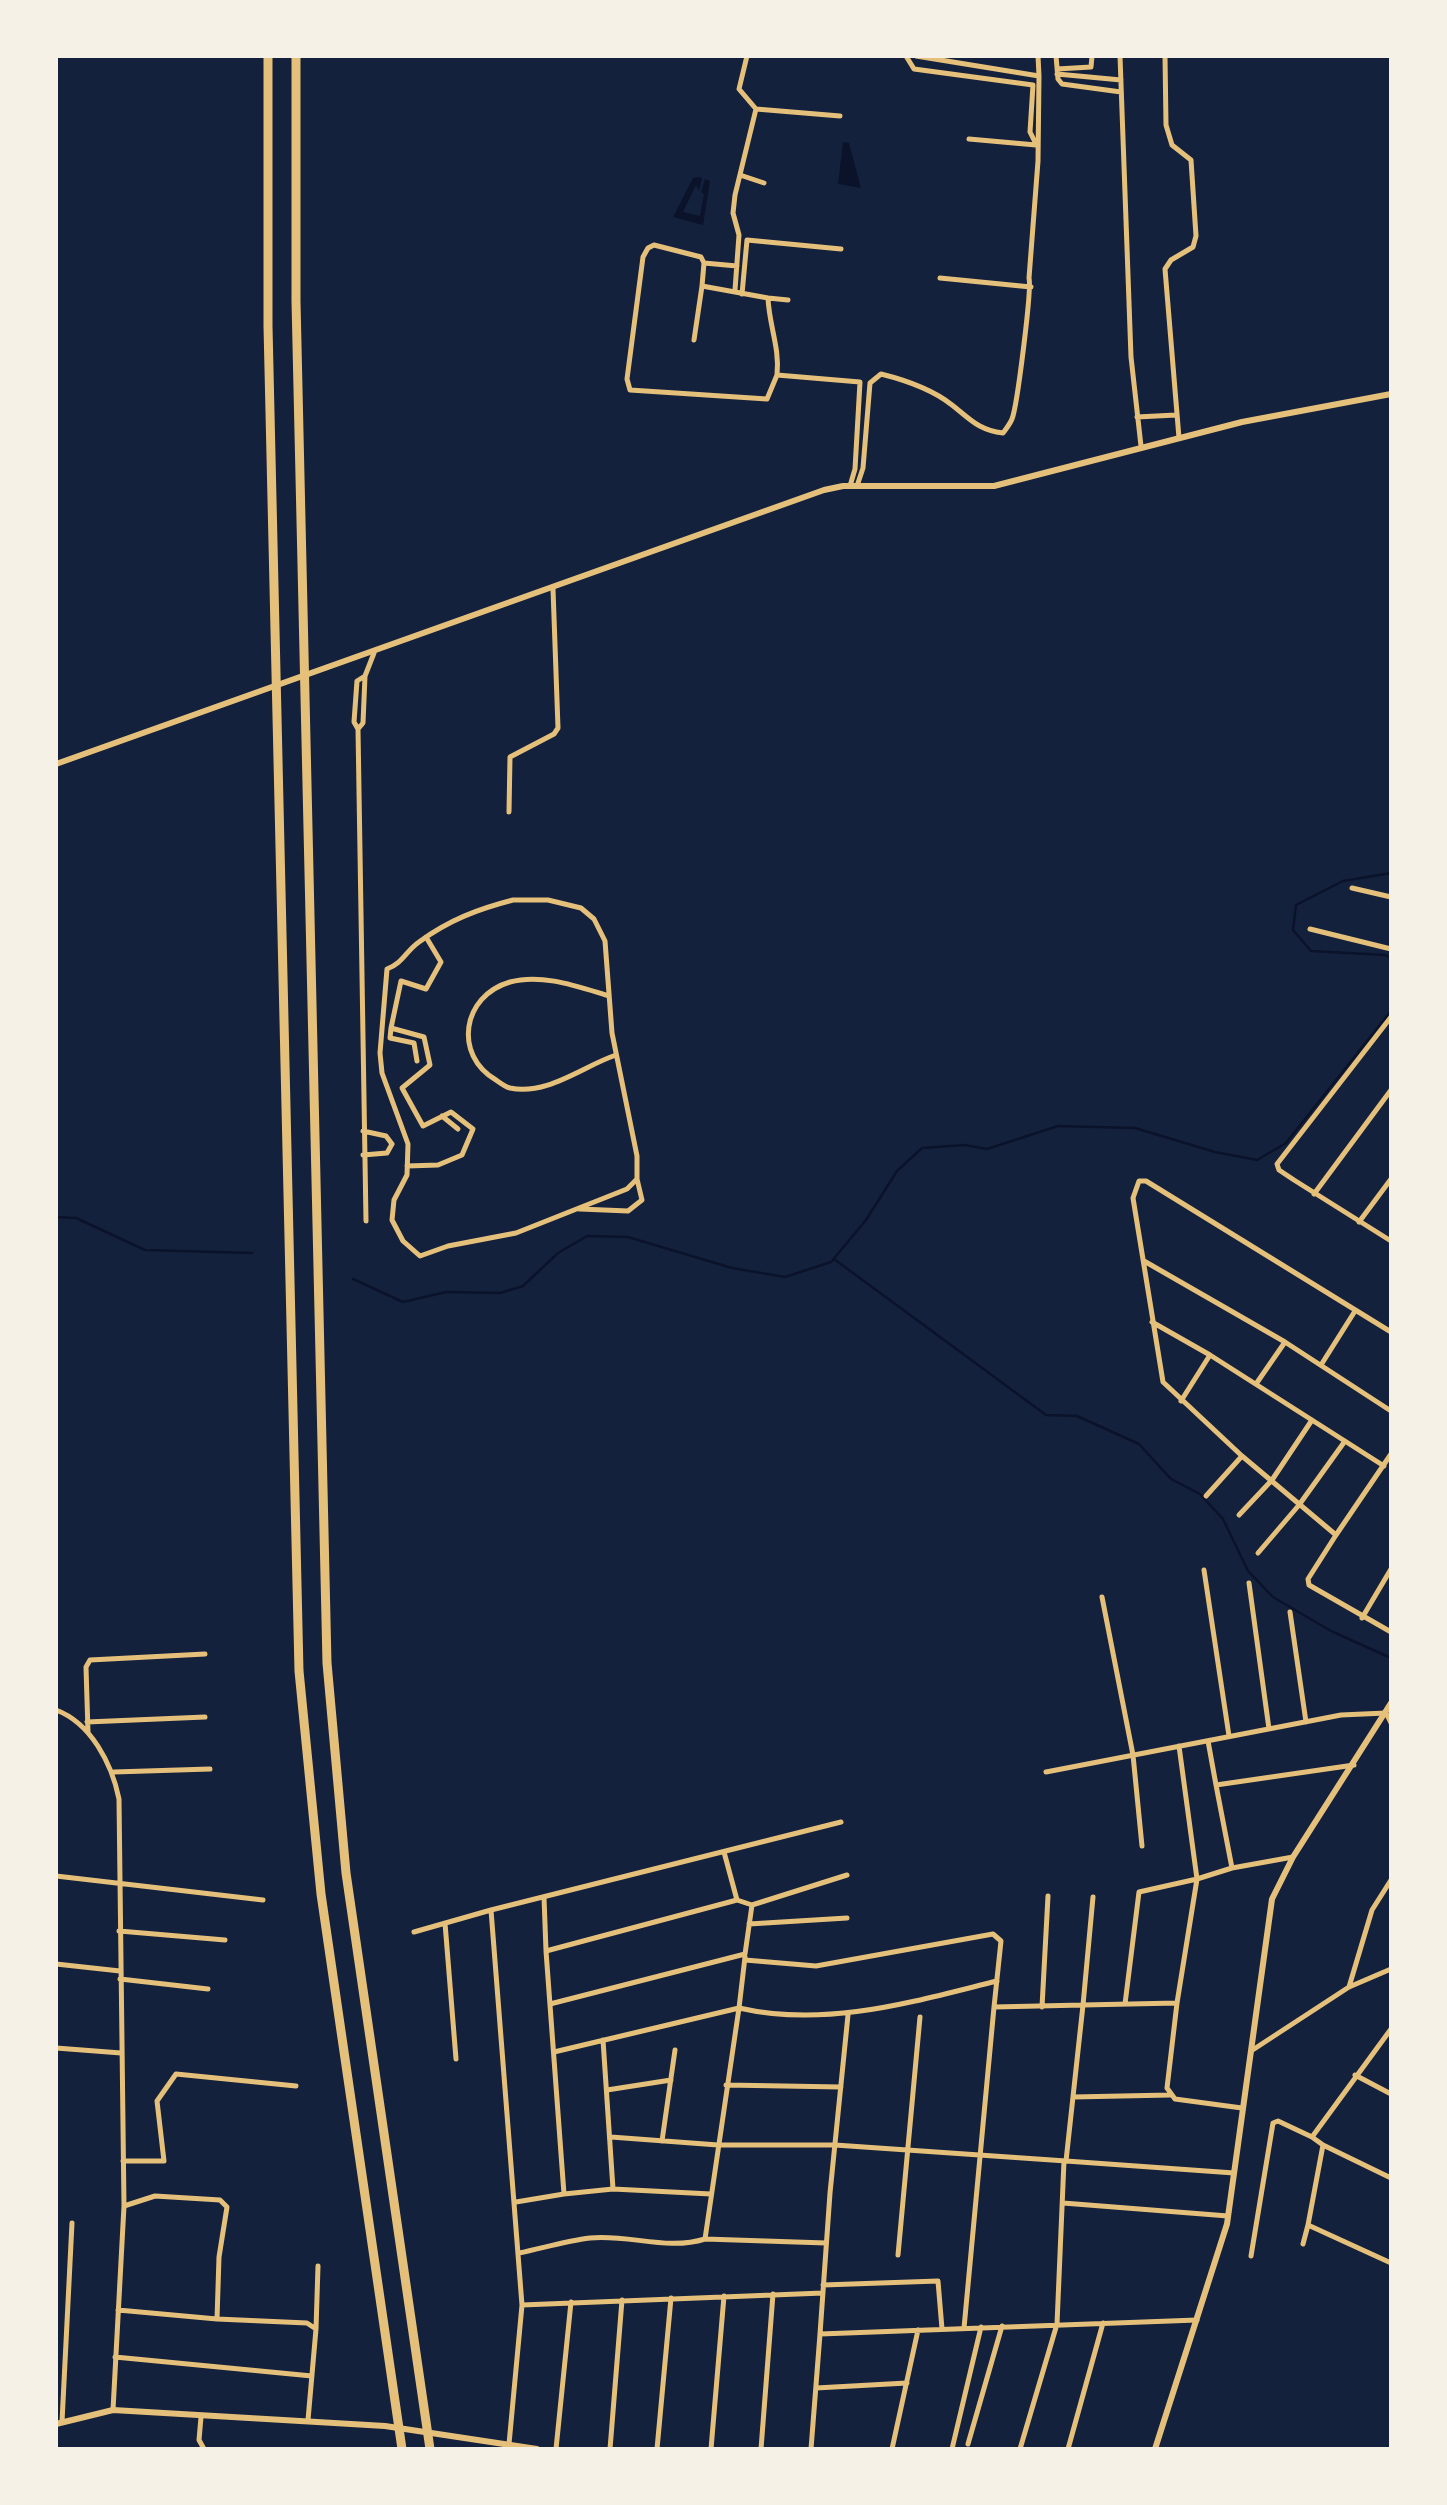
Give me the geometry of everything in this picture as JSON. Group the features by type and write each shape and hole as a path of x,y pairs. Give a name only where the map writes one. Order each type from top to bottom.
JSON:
{"highway":[{"path":"268,56 268,326 299,1671 321,1894 402,2449"},
{"path":"296,56 296,329 327,1663 346,1873 430,2449"}],"street":[{"path":"747,56 739,89 743,97 756,109 840,116"},
{"path":"906,56 914,69 1033,85 1030,132 1036,145"},
{"path":"916,56 1039,76"},
{"path":"853,486 863,468 870,383 881,374 903,379 929,391 952,405 978,428 1003,433 1014,412 1031,287 1029,278 1038,56"},
{"path":"1056,56 1057,72 1062,84 1121,92"},
{"path":"1057,72 1091,67 1092,56"},
{"path":"1120,56 1131,357 1141,446"},
{"path":"1165,56 1166,125 1172,145 1191,160 1196,236 1193,247 1171,260 1165,269 1179,438"},
{"path":"1057,72 1121,80"},
{"path":"735,290 739,235 733,213 756,109"},
{"path":"969,139 1036,145"},
{"path":"740,175 764,183"},
{"path":"742,294 747,240 841,249"},
{"path":"737,266 704,263 694,253 654,245 648,248 643,257 627,379 630,390 767,399 777,375 779,352 769,318 768,298"},
{"path":"694,340 704,263"},
{"path":"940,278 1031,287"},
{"path":"702,286 788,300"},
{"path":"777,375 860,382 853,486"},
{"path":"56,764 553,589 792,499 853,486 994,486 1141,446 1342,401 1391,394"},
{"path":"1137,417 1176,415"},
{"path":"509,812 510,757 554,734 558,728 553,589"},
{"path":"366,1221 358,729 363,723 365,676 374,653"},
{"path":"1352,888 1391,897"},
{"path":"578,1209 628,1211 642,1200 637,1156 616,1055 605,941 594,919 581,908 548,900 513,900 472,910 426,937 411,948 401,963 387,969 380,1044 382,1073 408,1144 407,1175 394,1200 392,1220 403,1241 419,1256 448,1246 516,1233 627,1189 638,1179"},
{"path":"1310,929 1391,949"},
{"path":"418,1061 414,1043 390,1038 401,981 426,989 441,962 426,937"},
{"path":"609,996 569,984 533,979 509,983 481,998 475,1006 469,1024 470,1043 476,1061 488,1075 510,1088 563,1080 593,1063 616,1055"},
{"path":"1391,1017 1276,1164 1279,1170 1314,1194 1391,1241"},
{"path":"391,1028 424,1037 430,1065 402,1088 423,1126 442,1116 456,1113 473,1129 462,1155 438,1165 407,1166"},
{"path":"1314,1194 1391,1090"},
{"path":"442,1116 458,1129"},
{"path":"363,1131 386,1136 392,1144"},
{"path":"392,1144 408,1144"},
{"path":"363,1155 387,1153 392,1144"},
{"path":"1359,1222 1391,1179"},
{"path":"1336,1535 1242,1456 1163,1382 1133,1198 1139,1181 1146,1181 1391,1332"},
{"path":"1144,1261 1285,1342 1391,1411"},
{"path":"1321,1365 1356,1311"},
{"path":"1152,1322 1210,1355 1384,1466"},
{"path":"1256,1384 1285,1342"},
{"path":"1181,1401 1210,1355"},
{"path":"1239,1515 1272,1480 1312,1420"},
{"path":"1258,1553 1299,1505 1345,1441"},
{"path":"1391,1454 1308,1579 1310,1585 1362,1618 1391,1632"},
{"path":"1206,1496 1242,1456"},
{"path":"1204,1570 1229,1736"},
{"path":"1362,1618 1391,1570"},
{"path":"1249,1583 1269,1729"},
{"path":"1102,1597 1133,1755 1142,1846"},
{"path":"1290,1612 1306,1721"},
{"path":"88,1731 86,1667 90,1660 205,1654"},
{"path":"1155,2449 1220,2250 1228,2216 1272,1899 1293,1857 1391,1703"},
{"path":"56,1710 88,1731 114,1772 119,1799 124,2206 113,2410"},
{"path":"1046,1772 1306,1721 1341,1715 1386,1713"},
{"path":"1386,1713 1391,1723"},
{"path":"88,1722 205,1717"},
{"path":"1208,1741 1231,1868"},
{"path":"1179,1746 1197,1879 1177,2003 1167,2088 1175,2099 1242,2108"},
{"path":"1216,1785 1353,1765"},
{"path":"114,1772 210,1769"},
{"path":"414,1932 841,1822"},
{"path":"724,1852 737,1900"},
{"path":"1125,2004 1139,1892 1231,1868 1293,1857"},
{"path":"546,1951 737,1900 752,1905 847,1875"},
{"path":"56,1876 263,1900"},
{"path":"1349,1987 1372,1910 1391,1880"},
{"path":"1042,2007 1048,1896"},
{"path":"544,1897 564,2194"},
{"path":"1020,2449 1057,2324 1065,2161 1093,1897"},
{"path":"705,2239 752,1905"},
{"path":"491,1910 522,2305 509,2444"},
{"path":"749,1924 847,1918"},
{"path":"445,1923 456,2059"},
{"path":"119,1931 225,1940"},
{"path":"550,2004 745,1957 816,1966 993,1934 1001,1941 964,2328"},
{"path":"56,1964 120,1971"},
{"path":"1251,2051 1349,1987 1391,1969"},
{"path":"120,1979 208,1989"},
{"path":"554,2052 739,2007 765,2012 848,2015 997,1981"},
{"path":"995,2007 1177,2003"},
{"path":"811,2449 826,2244 848,2015"},
{"path":"898,2255 920,2017"},
{"path":"1312,2137 1391,2029"},
{"path":"603,2040 613,2189"},
{"path":"56,2048 121,2053"},
{"path":"662,2141 675,2050"},
{"path":"123,2161 164,2161 157,2101 176,2074 296,2086"},
{"path":"1355,2075 1391,2094"},
{"path":"607,2091 671,2080"},
{"path":"726,2085 841,2087"},
{"path":"1073,2097 1170,2095"},
{"path":"1251,2256 1273,2123 1278,2121 1391,2178"},
{"path":"611,2137 718,2145 835,2145 1234,2174"},
{"path":"1303,2244 1323,2145"},
{"path":"516,2202 613,2189 711,2194"},
{"path":"124,2206 155,2196 220,2200 227,2207 219,2257 217,2319"},
{"path":"1063,2203 1228,2216"},
{"path":"72,2223 59,2423 113,2410 201,2417 308,2420 385,2426 537,2449"},
{"path":"1308,2225 1391,2263"},
{"path":"519,2253 590,2238 665,2244 691,2244 705,2239 826,2244"},
{"path":"308,2420 318,2266"},
{"path":"824,2285 938,2281 942,2329"},
{"path":"522,2305 823,2293"},
{"path":"761,2449 773,2294"},
{"path":"711,2449 724,2295"},
{"path":"657,2449 671,2298"},
{"path":"610,2449 622,2300"},
{"path":"556,2449 571,2302"},
{"path":"118,2310 217,2319 307,2323 316,2329"},
{"path":"820,2334 1197,2320"},
{"path":"1068,2449 1103,2323"},
{"path":"968,2444 1002,2326"},
{"path":"952,2449 981,2327"},
{"path":"892,2449 918,2330"},
{"path":"115,2357 312,2376"},
{"path":"816,2388 906,2383"},
{"path":"201,2417 199,2440 204,2449"}],"water":[{"path":"843,142 849,143 861,188 838,184"},
{"path":"693,178 702,178 699,191 696,185 683,212 700,216 704,194 701,192 705,179 710,181 703,225 673,217"}],"waterway":[{"path":"1391,873 1343,881 1296,905 1293,930 1311,951 1385,955 1391,958"},
{"path":"353,1279 403,1302 446,1292 500,1293 523,1286 558,1253 587,1236 628,1237 732,1268 785,1277 831,1262 866,1220 897,1171 922,1148 965,1145 987,1149 1058,1126 1135,1128 1215,1152 1257,1160 1286,1143 1391,1011"},
{"path":"56,1217 76,1218 145,1250 252,1253"},
{"path":"834,1259 1046,1415 1077,1416 1139,1444 1171,1479 1200,1494 1223,1519 1248,1571 1273,1597 1331,1631 1391,1658"}]}
